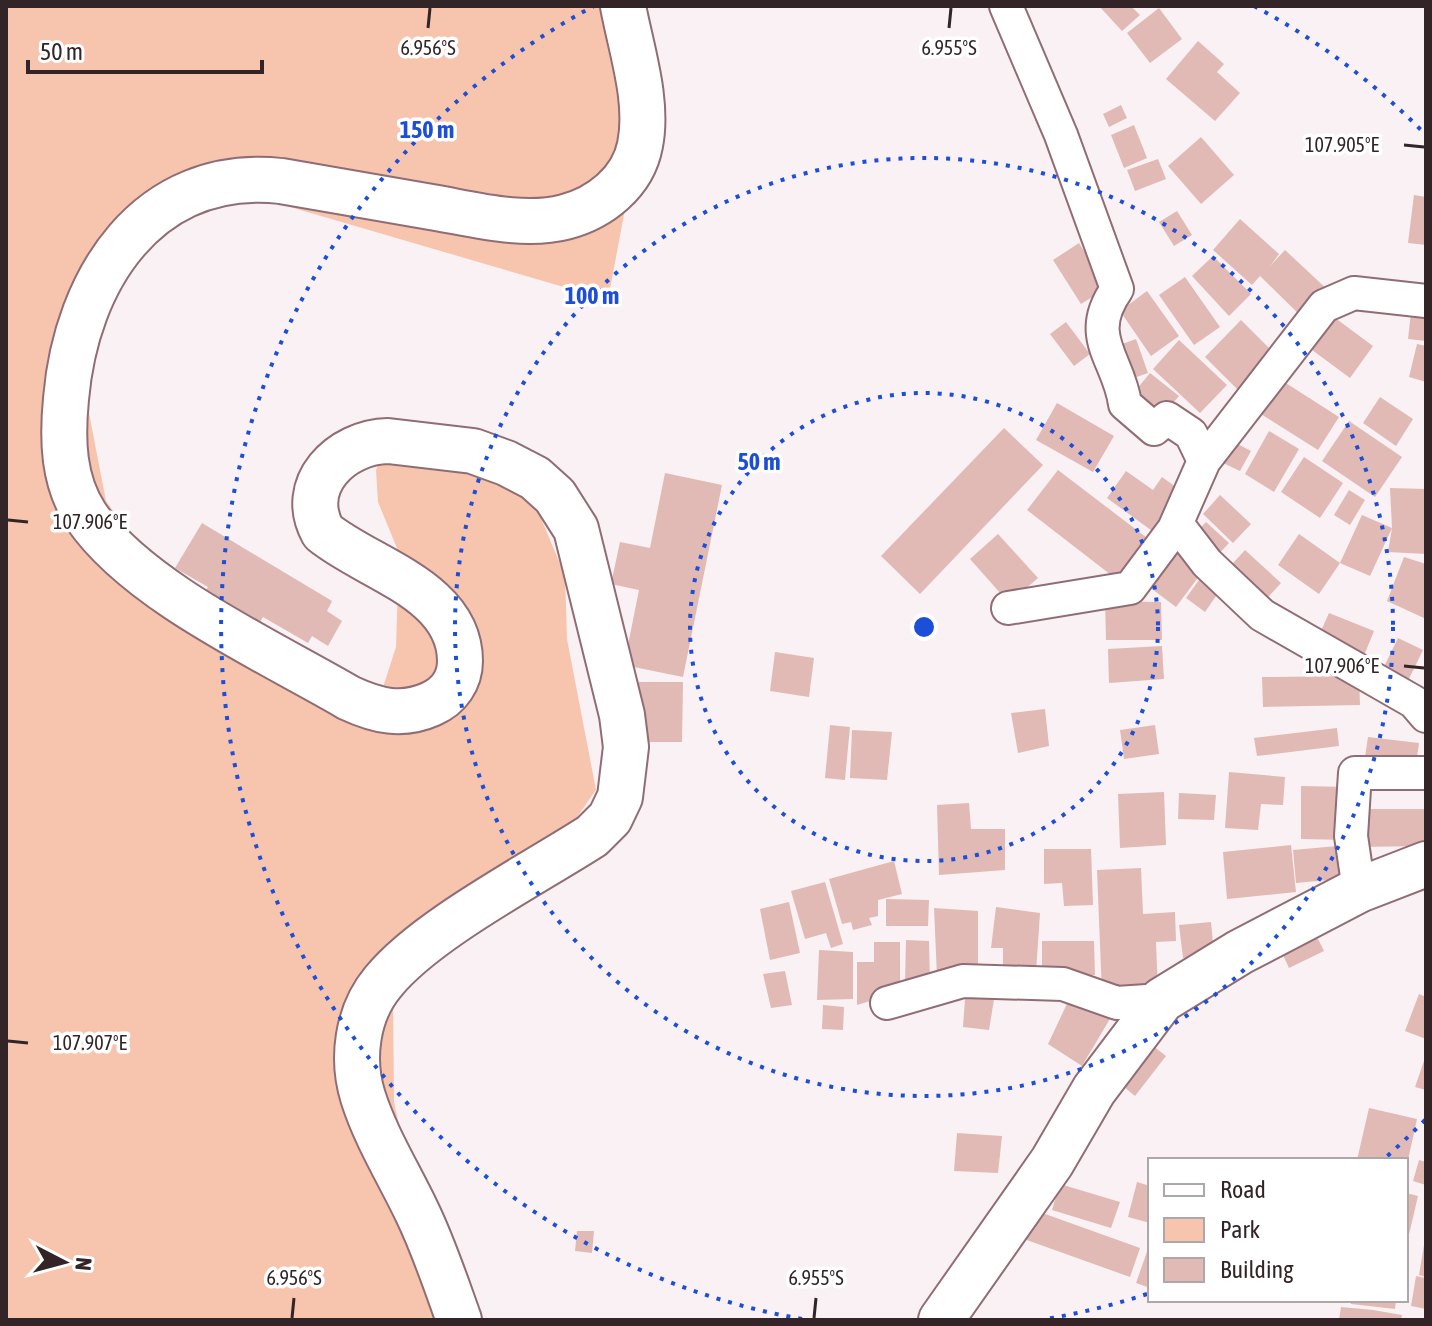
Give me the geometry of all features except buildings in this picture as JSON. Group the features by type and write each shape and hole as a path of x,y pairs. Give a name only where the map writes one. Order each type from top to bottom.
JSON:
{"street":[{"path":"459,1320 418,1213 370,1117 358,1077 357,1050 361,1026 371,1002 381,983 399,965 434,936 592,836 610,818 615,807 625,777 624,726 582,544 555,496 535,478 491,456 388,441 373,441 345,451 333,463 319,489 317,520 323,532 416,589 446,619 460,648 457,678 442,698 407,711 376,709 349,698 175,597 106,542 85,514 66,472 64,420 68,370 83,313 105,265 128,236 188,194 220,183 253,178 281,181 488,217 527,220 564,218 610,195 625,182 641,136 639,93 623,6"},
{"path":"1006,6 1061,135 1117,289 1107,304 1103,347 1123,389 1125,404 1154,429 1167,418 1191,434 1204,461"},
{"path":"1008,608 1130,588 1177,524 1204,461 1324,306 1354,293 1426,301"},
{"path":"1177,524 1207,563 1262,615 1414,702 1426,716"},
{"path":"1359,890 1351,836 1355,773 1426,773"},
{"path":"941,1320 1052,1162 1094,1090 1162,1000 1240,952 1359,890 1426,864"},
{"path":"887,1003 963,981 1063,984 1117,1003 1162,1000"}],"green space":[{"path":"6,6 607,6 621,108 625,209 610,289 581,292 256,197 168,195 90,349 89,413 106,501 175,597 376,709 396,647 399,553 378,502 376,470 388,441 521,470 565,576 567,639 596,790 570,827 393,1000 394,1102 418,1213 471,1320 6,1320"}]}
